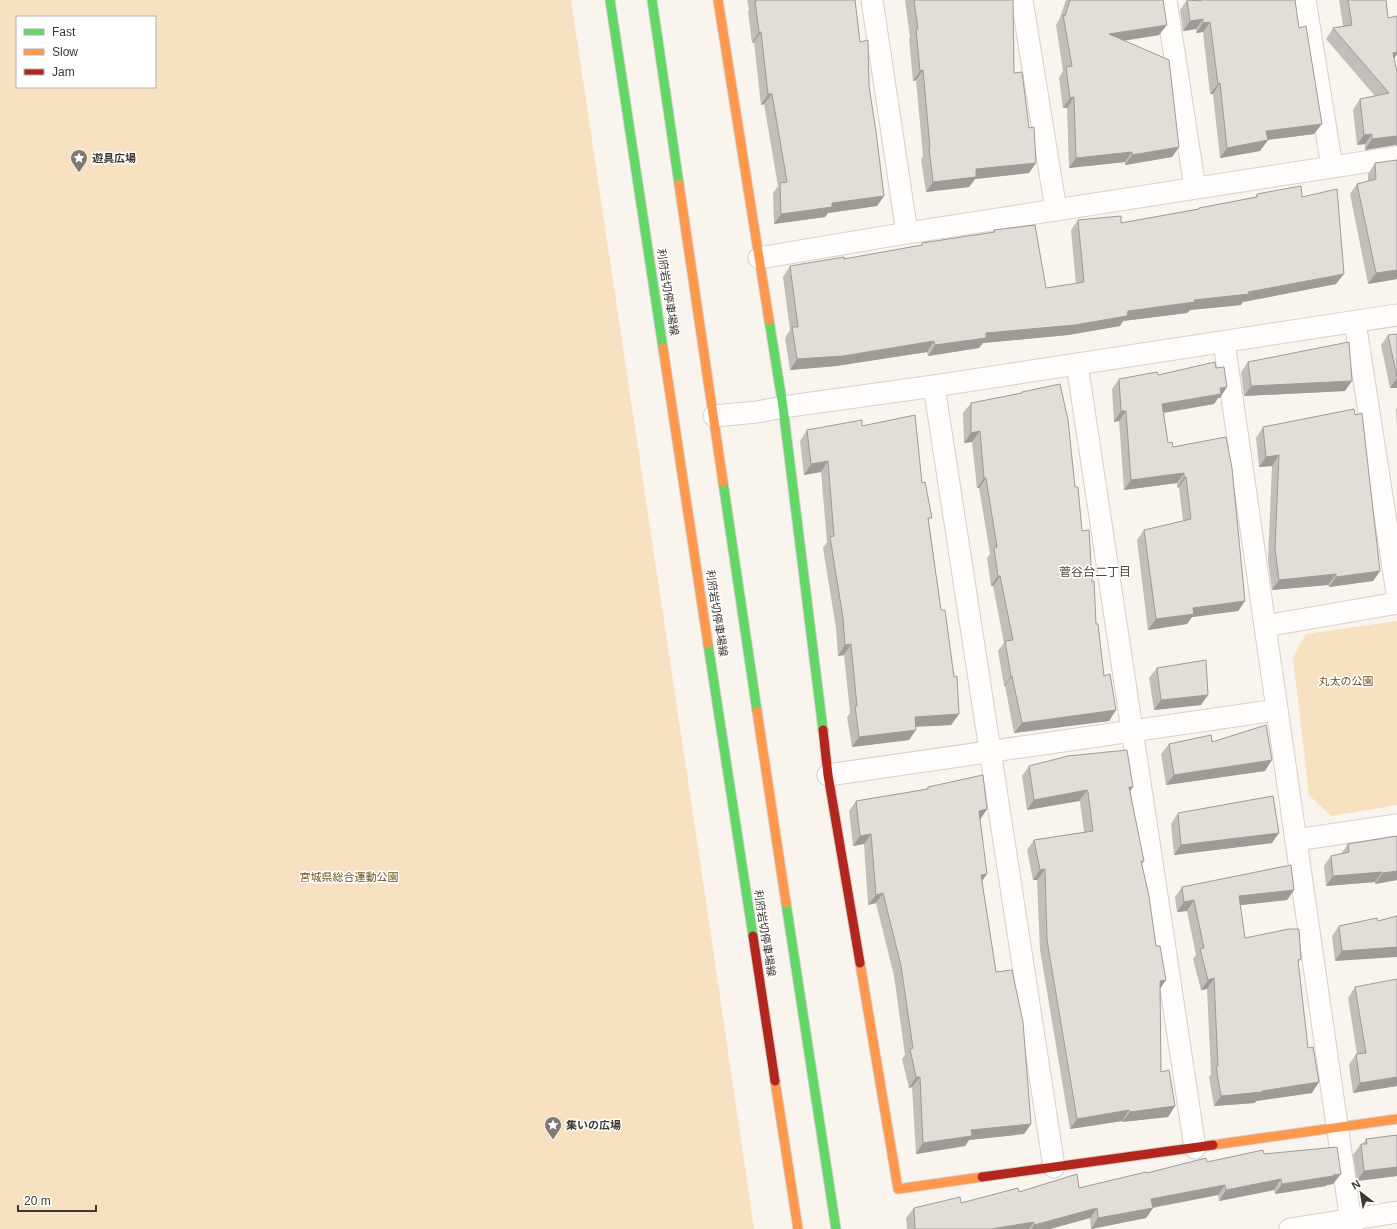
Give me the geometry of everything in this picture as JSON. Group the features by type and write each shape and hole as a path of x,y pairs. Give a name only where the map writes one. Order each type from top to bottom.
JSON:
{"main road":[{"name":"利府岩切停車場線","path":"610,0 798,1229"},
{"path":"652,0 762,747 836,1229"},
{"path":"718,0 783,407 828,775 898,1189 1397,1119"}],"street":[{"path":"872,0 907,233"},
{"path":"1022,0 1056,210"},
{"path":"1166,0 1195,188"},
{"path":"1305,0 1332,167"},
{"path":"759,258 907,233 1397,157"},
{"path":"714,416 757,412 934,386 1397,315"},
{"path":"1355,322 1397,593"},
{"path":"1224,342 1351,1224"},
{"path":"1077,364 1195,1148"},
{"path":"934,386 1054,1167"},
{"path":"1265,626 1397,603"},
{"path":"828,775 1277,710"},
{"path":"1296,840 1397,825"},
{"path":"1290,1229 1351,1224 1397,1212"}],"green space":[{"name":"宮城県総合運動公園","path":"0,0 571,0 754,1229 0,1229"},
{"name":"丸太の公園","path":"1397,621 1397,805 1331,816 1309,795 1293,657 1306,634"}],"building":[{"path":"756,0 855,0 860,42 868,40 869,86 884,196 832,203 832,207 781,214 780,183 787,182 772,94 768,94"},
{"path":"914,0 1013,0 1014,73 1022,72 1029,128 1034,127 1036,163 976,169 976,177 933,182 923,70 920,71 916,29 918,29"},
{"path":"1070,0 1163,0 1167,25 1109,34 1169,60 1179,147 1132,155 1132,152 1076,158 1074,97 1070,98 1066,67 1072,66 1063,15 1065,16"},
{"path":"1187,0 1295,0 1299,28 1306,26 1322,124 1266,131 1268,140 1227,148 1220,83 1218,84 1210,22 1203,23 1203,19 1190,21"},
{"path":"1348,0 1386,0 1388,18 1397,16 1397,52 1393,53 1397,72 1397,136 1372,139 1372,134 1364,135 1360,99 1389,93 1333,28 1352,25"},
{"path":"1397,160 1397,270 1376,273 1357,184 1376,179 1375,163"},
{"path":"1301,186 1302,197 1337,189 1344,274 1248,292 1249,294 1194,300 1195,302 1128,311 1127,316 1075,325 986,333 986,338 935,345 934,341 843,356 797,359 792,327 798,327 790,266 844,257 844,259 922,245 922,243 995,232 994,230 1035,225 1046,288 1084,282 1078,220 1121,216 1121,223 1199,209 1257,197 1257,194"},
{"path":"1397,334 1397,377 1388,335"},
{"path":"1349,342 1352,381 1251,386 1248,362"},
{"path":"1215,362 1216,368 1224,367 1227,387 1220,388 1221,394 1162,404 1168,443 1172,442 1173,447 1226,437 1232,468 1245,601 1193,608 1194,614 1156,619 1144,530 1191,519 1186,477 1184,477 1184,473 1131,480 1126,411 1121,411 1119,379 1157,372 1158,375"},
{"path":"1060,384 1068,420 1075,487 1078,487 1082,531 1089,530 1096,624 1098,624 1104,676 1110,674 1116,710 1022,723 1011,676 1005,641 1013,640 1000,576 998,576 994,548 997,547 986,478 984,478 980,431 971,433 971,403"},
{"path":"1354,409 1355,415 1362,413 1380,571 1336,577 1336,574 1279,580 1275,549 1279,455 1266,457 1263,427"},
{"path":"915,415 922,483 925,482 932,518 928,518 941,610 945,610 954,677 957,676 959,714 915,717 916,730 859,737 855,706 857,706 851,644 845,645 843,618 830,537 834,536 828,461 811,464 807,430 862,420 862,426"},
{"path":"1206,660 1208,695 1161,700 1157,668"},
{"path":"1266,725 1272,760 1174,775 1169,744 1211,735 1212,742"},
{"path":"1127,750 1133,787 1129,787 1144,861 1141,861 1149,896 1156,946 1160,946 1166,980 1160,981 1161,1072 1169,1070 1175,1106 1130,1112 1129,1110 1077,1119 1047,940 1045,869 1040,870 1034,840 1093,831 1088,792 1087,790 1034,800 1029,766 1068,756"},
{"path":"983,775 987,809 979,811 987,874 981,875 996,972 1012,970 1023,1022 1031,1124 971,1130 972,1136 923,1143 920,1077 916,1077 910,1049 913,1048 901,966 883,893 876,895 871,834 860,836 856,801 928,789 928,787"},
{"path":"1273,796 1279,833 1181,845 1178,813"},
{"path":"1397,836 1397,871 1333,876 1331,856 1349,852 1348,844"},
{"path":"1291,865 1294,890 1239,896 1245,938 1289,929 1299,929 1301,959 1298,960 1308,1048 1313,1047 1319,1082 1262,1092 1221,1096 1216,1067 1218,1066 1214,978 1208,980 1200,949 1204,948 1194,900 1184,902 1182,887"},
{"path":"1397,916 1397,947 1342,951 1339,926 1377,918 1378,921"},
{"path":"1397,979 1397,1077 1360,1083 1356,1054 1366,1053 1355,987"},
{"path":"1397,1135 1397,1167 1364,1171 1361,1144 1367,1144 1366,1139"},
{"path":"1337,1147 1341,1174 1333,1176 1282,1184 1281,1179 1226,1190 1225,1185 1151,1199 1153,1208 1098,1218 1097,1208 1034,1225 1034,1222 991,1229 915,1229 914,1208 960,1197 961,1203 1018,1188 1019,1192 1077,1174 1079,1188 1206,1158 1207,1162 1263,1150 1264,1154"}],"traffic: fast":[{"path":"610,0 663,348"},
{"path":"652,0 679,184"},
{"path":"769,320 783,407 823,730"},
{"path":"723,482 757,711"},
{"path":"708,644 753,936"},
{"path":"786,903 836,1229"}],"traffic: slow":[{"path":"718,0 769,320"},
{"path":"679,184 723,482"},
{"path":"663,348 708,644"},
{"path":"757,711 786,903"},
{"path":"860,963 898,1189 982,1177"},
{"path":"775,1081 798,1229"},
{"path":"1213,1145 1397,1119"}],"traffic: jam":[{"path":"823,730 828,775 860,963"},
{"path":"753,936 775,1081"},
{"path":"982,1177 1213,1145"}],"place":[{"name":"遊具広場","path":"79,173"},
{"name":"集いの広場","path":"553,1140"}],"district":[{"name":"菅谷台二丁目","path":"1095,572"}]}
